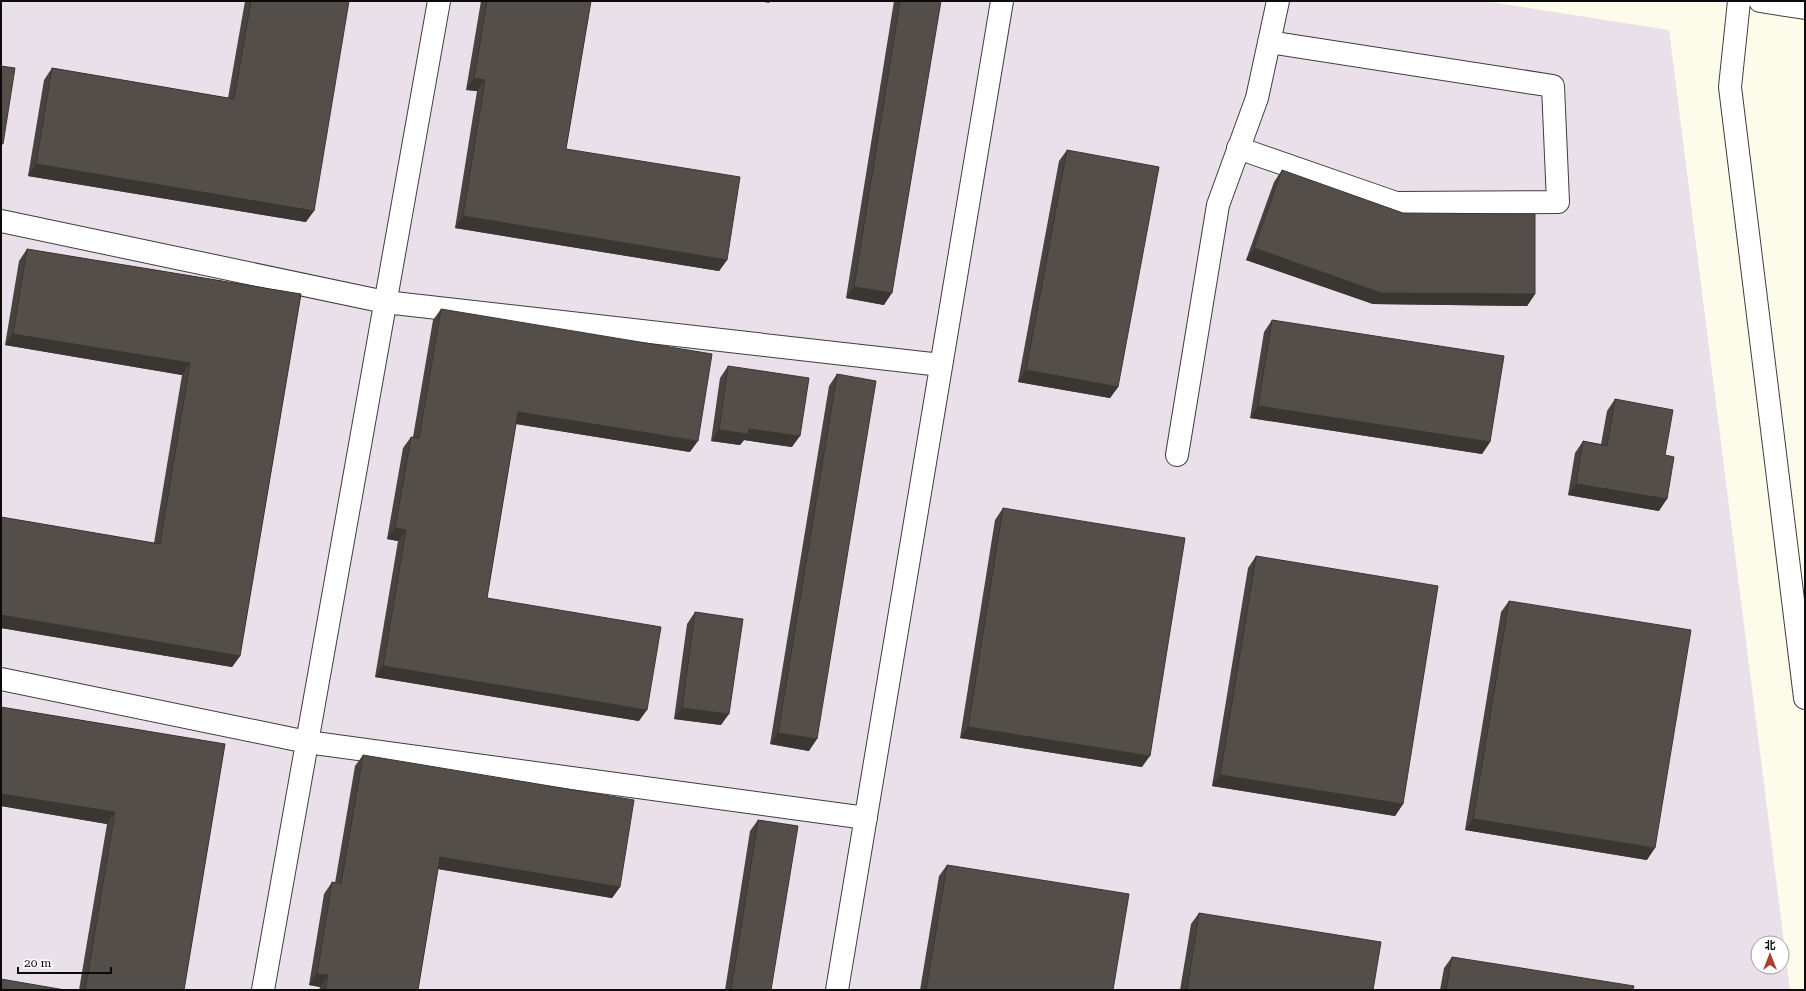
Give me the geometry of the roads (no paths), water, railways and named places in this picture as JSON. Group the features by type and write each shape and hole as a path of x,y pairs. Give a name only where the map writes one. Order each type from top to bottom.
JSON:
{"street":[{"path":"263,990 439,1"},
{"path":"837,990 1002,1"},
{"path":"1177,455 1218,205 1257,98 1278,1"},
{"path":"1739,1 1730,87 1805,698"},
{"path":"1760,1 1805,8"},
{"path":"1238,148 1396,203 1558,202 1553,86 1269,42"},
{"path":"1,221 386,302 941,366"},
{"path":"1,679 307,742 866,818"}]}
